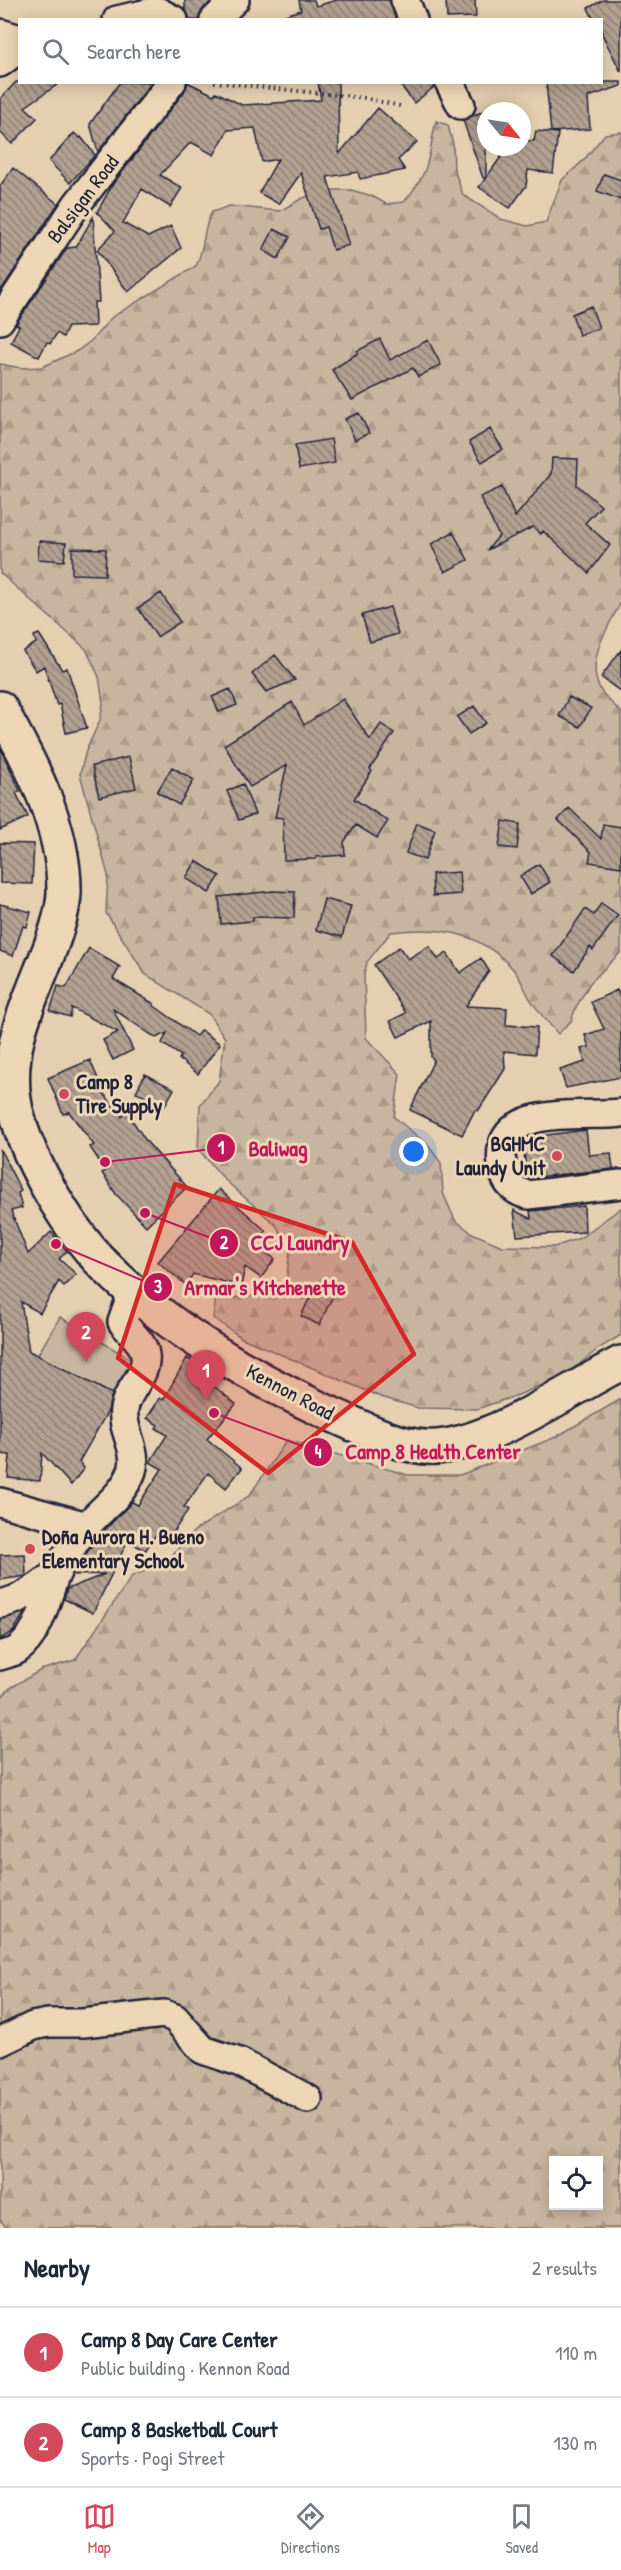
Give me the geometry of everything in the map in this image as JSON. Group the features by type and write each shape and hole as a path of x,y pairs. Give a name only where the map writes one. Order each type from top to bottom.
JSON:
{"highway":[{"name":"Kennon Road","path":"0,708 44,792 58,848 64,894 50,950 28,998 19,1028 13,1062 14,1099 29,1149 64,1214 104,1266 180,1327 237,1365 306,1403 399,1443 434,1448 464,1443 494,1431 621,1363"}],"street":[{"path":"216,18 235,0"},
{"path":"405,0 411,18"},
{"path":"126,18 157,11 170,18"},
{"path":"0,33 18,38"},
{"path":"0,63 18,50"},
{"name":"Balsigan Road","path":"0,320 77,204 170,84"},
{"path":"621,1113 537,1117 522,1123 504,1142 502,1168 511,1186 518,1192 528,1195 621,1184"},
{"path":"0,1656 17,1650 29,1638 41,1615 57,1572 87,1526 115,1499 127,1483 132,1470 133,1450 124,1424 125,1402 143,1371 146,1358 144,1349 122,1322 133,1291"},
{"path":"0,1502 87,1526"},
{"path":"0,1604 41,1586 57,1572"},
{"path":"0,2042 33,2026 48,2023 83,2023 164,2014 175,2018 203,2050 238,2062 308,2099"}],"path":[{"path":"233,84 364,98 400,106"}],"highlighted area":[{"path":"175,1184 352,1242 414,1354 268,1473 118,1358"}],"green space":[{"path":"436,121 448,125 453,144 454,169 463,195 501,219 527,226 546,222 562,180 584,160 605,134 621,132 621,602 600,643 595,665 599,687 621,712 621,952 590,983 571,1021 558,1034 529,997 518,975 500,956 486,946 457,934 426,930 391,932 367,962 364,975 366,1038 400,1074 394,1117 428,1145 441,1163 443,1193 455,1220 472,1233 502,1246 554,1247 580,1238 621,1208 621,1335 598,1349 566,1375 477,1409 418,1408 381,1397 242,1338 213,1318 216,1297 252,1296 269,1292 286,1283 290,1250 276,1225 225,1180 198,1149 200,1105 219,1081 225,1038 209,1014 145,974 106,913 108,875 80,774 86,751 100,720 103,703 99,677 86,649 0,573 0,364 21,368 42,367 77,351 91,341 112,317 196,266 212,212 229,206 280,211 324,190 351,190 372,196 386,204 404,202 424,172"},
{"path":"60,1317 137,1363 111,1406 34,1361"},
{"path":"621,1399 621,2228 7,2228 0,2220 0,1699 10,1688 41,1670 75,1660 132,1576 165,1563 194,1531 249,1496 287,1440 408,1475 460,1475 556,1437"}],"building":[{"path":"185,0 212,1 203,9 200,18 189,18 185,10"},
{"path":"299,0 314,0 316,6 337,0 390,0 395,18 285,18 285,15 301,10"},
{"path":"446,0 475,0 476,17 447,18"},
{"path":"603,0 621,0 621,72 603,36 603,18 593,18 588,8"},
{"path":"16,82 18,84 58,84 25,107 37,118 12,144 0,132 0,99"},
{"path":"621,82 621,86 588,97 590,129 551,132 546,84"},
{"path":"119,84 150,84 98,152 90,124"},
{"path":"186,84 191,84 214,95 216,92 242,105 321,100 318,84 338,84 339,154 378,108 417,142 398,160 405,170 360,179 358,172 327,177 349,245 333,250 326,227 319,229 301,173 279,204 259,193 278,159 262,162 255,128 228,130 214,155 191,142 160,175 182,188 170,207 142,189 123,223 148,237 171,226 181,248 128,292 97,250 115,231 97,212 113,184 184,92"},
{"path":"400,84 433,84 434,87 414,103"},
{"path":"477,114 477,156 486,156 486,178 483,178 463,120"},
{"path":"536,131 558,133 553,173 528,170 526,186 510,208 479,187 501,156 531,156 531,141 534,141"},
{"path":"74,133 81,137 95,155 70,183 49,161"},
{"path":"13,168 58,204 0,292 0,186"},
{"path":"604,174 621,180 621,200 597,191"},
{"path":"93,217 99,302 94,302 95,326 68,327 63,337 57,333 50,344 47,342 39,357 11,342 19,326 16,324 67,248 76,247"},
{"path":"274,229 290,237 278,259 263,250"},
{"path":"591,306 599,328 579,335 572,314"},
{"path":"380,339 390,360 428,340 441,365 418,377 413,368 352,400 332,370 358,353 357,351"},
{"path":"359,413 369,433 355,440 345,419"},
{"path":"490,429 503,449 482,462 469,442"},
{"path":"331,439 335,463 299,469 295,445"},
{"path":"552,458 578,459 577,485 601,506 585,523 610,545 589,573 543,531 541,534 533,527 487,550 499,536 480,497 502,487 515,517 551,474"},
{"path":"453,532 468,560 445,572 431,544"},
{"path":"39,541 66,543 64,561 38,559"},
{"path":"72,548 106,549 105,575 72,574"},
{"path":"161,593 180,622 157,637 138,608"},
{"path":"390,607 398,634 370,642 362,615"},
{"path":"39,634 62,670 67,668 87,728 66,733 60,704 57,705 44,666 36,671 23,651 36,643 34,636"},
{"path":"621,650 621,692 601,677"},
{"path":"275,655 295,680 266,692 252,674"},
{"path":"230,689 237,705 219,712 212,697"},
{"path":"569,697 591,708 580,727 559,716"},
{"path":"343,699 370,740 381,724 394,733 370,769 372,771 354,799 388,821 377,838 356,825 344,842 345,855 284,860 283,818 275,817 287,765 250,787 224,745 292,702 304,725"},
{"path":"474,706 486,723 469,734 457,717"},
{"path":"0,747 20,791 16,793 28,817 0,830"},
{"path":"129,757 136,788 99,797 92,766"},
{"path":"172,767 194,780 179,805 157,792"},
{"path":"243,784 255,814 239,820 227,791"},
{"path":"569,808 601,839 603,824 621,827 621,867 589,862 591,852 558,820"},
{"path":"503,821 520,824 517,849 499,847"},
{"path":"417,823 435,830 425,860 406,853"},
{"path":"0,843 34,844 32,884 0,883"},
{"path":"196,861 220,876 209,893 186,878"},
{"path":"539,864 550,882 531,894 520,876"},
{"path":"459,872 461,894 433,896 432,874"},
{"path":"273,891 295,892 294,918 253,917 253,921 221,924 219,897"},
{"path":"324,899 351,906 342,937 316,930"},
{"path":"601,903 618,915 593,950 590,947 574,971 553,956 585,909 594,915"},
{"path":"0,904 31,912 27,927 23,926 13,956 0,951"},
{"path":"429,946 438,959 447,953 460,973 481,958 489,971 466,1006 507,1008 506,1025 537,1027 535,1054 504,1051 505,1069 478,1111 475,1110 462,1135 410,1110 434,1060 431,1057 431,1021 398,1037 390,1021 406,1013 374,965 399,947 408,959"},
{"path":"89,948 120,967 113,979 154,1004 196,1036 201,1030 220,1044 198,1074 179,1059 181,1056 162,1043 167,1033 156,1038 113,1009 133,1050 113,1060 103,1040 118,1032 72,1008 70,1017 50,1011 58,986 66,988"},
{"path":"617,990 621,999 621,1077 566,1088 560,1070 585,1062 581,1049 589,1047 585,1035 604,1029 591,1002"},
{"path":"90,1060 105,1095 122,1117 126,1111 146,1141 187,1187 146,1226 116,1194 102,1173 106,1171 90,1147 94,1145 69,1112 63,1114 48,1078"},
{"path":"145,1074 174,1089 164,1107 136,1092"},
{"name":"BGHMC Laundy Unit","path":"586,1130 589,1155 611,1153 613,1169 527,1178 523,1143 531,1137"},
{"path":"0,1149 21,1191 18,1193 22,1208 11,1211 28,1254 51,1232 67,1251 59,1259 76,1274 64,1286 59,1281 40,1313 21,1302 29,1351 112,1394 108,1411 79,1462 84,1468 71,1485 42,1453 40,1481 8,1478 10,1455 0,1454"},
{"path":"219,1189 266,1231 255,1245 275,1259 261,1278 245,1267 241,1286 193,1274 186,1285 158,1262"},
{"path":"584,1206 585,1232 517,1236 514,1210 531,1219 530,1211"},
{"path":"316,1285 334,1294 319,1325 301,1316"},
{"path":"187,1358 208,1371 204,1378 236,1404 207,1439 242,1468 226,1488 208,1473 184,1507 188,1510 172,1534 161,1527 145,1551 128,1540 93,1613 64,1599 67,1589 105,1574 75,1575 83,1558 98,1537 132,1502 138,1505 162,1469 150,1462 167,1435 147,1418 160,1398 163,1400"},
{"path":"25,1554 26,1576 0,1580 0,1555"},
{"path":"25,1612 13,1632 0,1639 0,1619"}],"place":[{"name":"Camp 8 Tire Supply","path":"64,1094"},
{"name":"BGHMC Laundy Unit","path":"557,1156"},
{"name":"Baliwag","path":"105,1162"},
{"name":"CCJ Laundry","path":"145,1213"},
{"name":"Armar's Kitchenette","path":"56,1244"},
{"name":"Camp 8 Basketball Court","path":"86,1362"},
{"name":"Camp 8 Day Care Center","path":"206,1400"},
{"name":"Camp 8 Health Center","path":"214,1413"},
{"name":"Doña Aurora H. Bueno Elementary School","path":"30,1549"}]}
